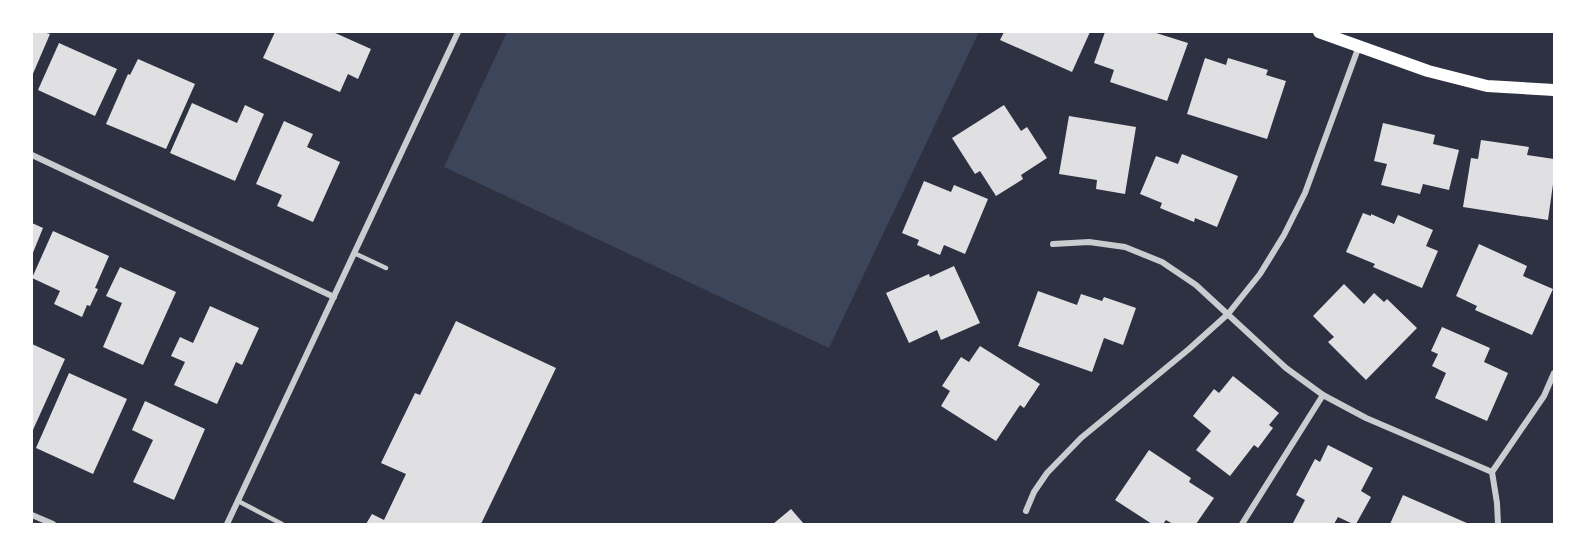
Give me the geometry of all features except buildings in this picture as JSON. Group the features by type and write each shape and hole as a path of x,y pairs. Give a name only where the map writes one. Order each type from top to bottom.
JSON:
{"main road":[{"path":"1319,32 1428,71 1487,86 1554,90"}],"street":[{"path":"227,525 458,32"},
{"path":"1026,511 1034,492 1047,473 1081,438 1228,314 1266,264 1284,235 1305,193 1359,46"},
{"path":"32,154 334,297"},
{"path":"1053,244 1089,242 1125,247 1162,262 1196,285 1286,368 1323,395 1366,418 1492,472"},
{"path":"1498,525 1492,472 1544,396 1554,373"},
{"path":"1242,525 1323,395"},
{"path":"32,514 53,525"}],"lane":[{"path":"354,253 386,268"},
{"path":"238,501 282,525"}],"shaded area":[{"path":"507,32 979,32 829,348 444,167"}]}
